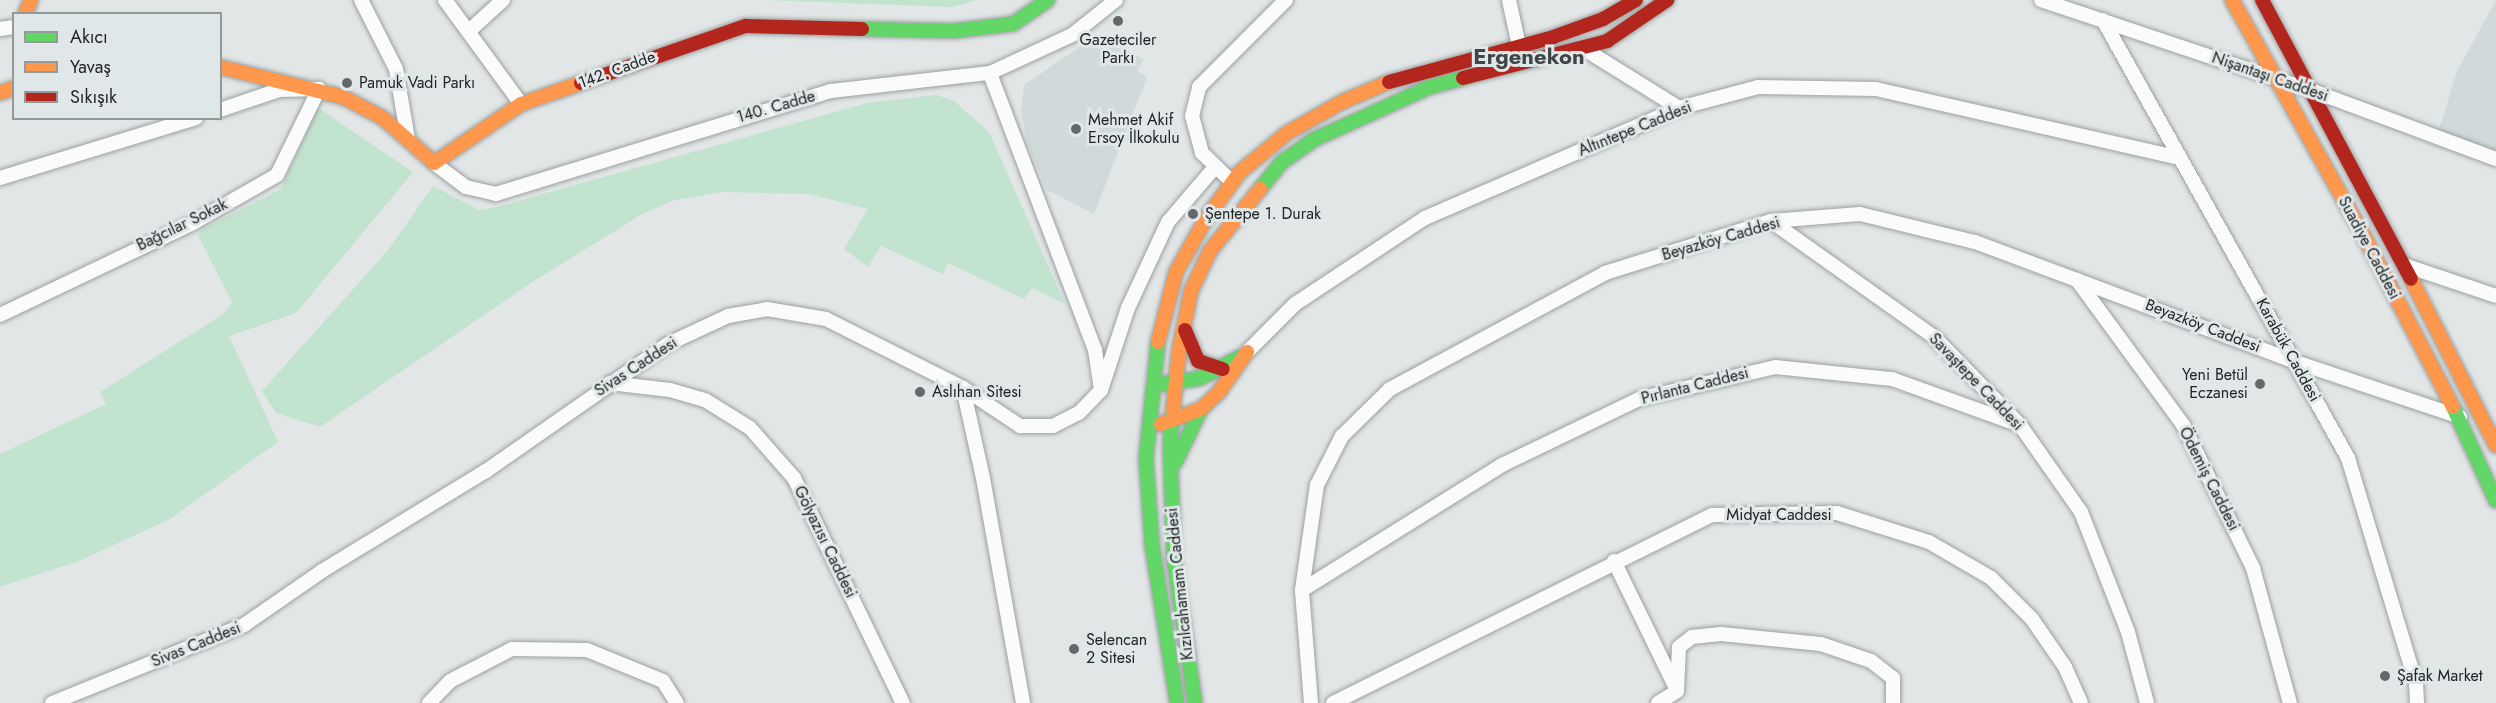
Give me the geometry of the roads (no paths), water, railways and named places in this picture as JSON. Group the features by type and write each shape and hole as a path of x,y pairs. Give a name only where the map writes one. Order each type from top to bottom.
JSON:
{"main road":[{"name":"142. Cadde","path":"434,163 521,105 746,26 953,31 1013,24 1048,0"},
{"name":"Kızılcahamam Caddesi","path":"1177,703 1152,545 1146,459 1151,384 1176,272 1232,182 1240,172 1287,133 1342,102 1405,76 1560,34 1603,19 1636,0"},
{"name":"Kızılcahamam Caddesi","path":"1195,703 1174,560 1170,480 1172,423 1184,327 1191,291 1210,251 1251,196 1282,162 1357,117 1430,87 1584,49 1607,41 1667,0"},
{"name":"Suadiye Caddesi","path":"2232,0 2274,79 2367,242 2458,417 2496,501"},
{"name":"Suadiye Caddesi","path":"2262,0 2313,91 2492,429 2496,446"},
{"path":"1560,34 1584,49"},
{"path":"222,67 319,89 343,97 382,118 434,163"},
{"path":"1184,327 1198,361 1222,369"},
{"path":"1151,384 1176,383 1222,369 1247,352"},
{"path":"1170,480 1188,430 1201,409 1219,392 1247,352"},
{"path":"1148,425 1172,423 1201,409"}],"street":[{"path":"361,0 396,69 408,139"},
{"path":"445,0 521,105"},
{"path":"469,31 503,0"},
{"name":"140. Cadde","path":"434,163 466,187 496,194 662,140 831,91 990,73 1072,35 1116,0"},
{"path":"1232,182 1202,153 1192,116 1199,87 1286,0"},
{"path":"1509,0 1519,46"},
{"name":"Nişantaşı Caddesi","path":"2042,0 2313,91 2496,159"},
{"name":"Karabük Caddesi","path":"2103,20 2348,458 2416,682 2417,703"},
{"path":"1584,49 1679,108"},
{"path":"990,73 1095,350 1101,390"},
{"name":"Altıntepe Caddesi","path":"1247,352 1295,304 1425,218 1679,108 1758,87 1876,89 2179,158"},
{"path":"222,109 279,90 319,89"},
{"name":"Bağcılar Sokak","path":"0,315 193,223 277,175 319,89"},
{"path":"0,178 189,120"},
{"path":"1101,390 1128,308 1167,222 1215,167"},
{"name":"Beyazköy Caddesi","path":"1311,703 1302,590 1317,485 1342,436 1390,390 1605,273 1771,222 1860,214 1975,242 2296,362 2492,429"},
{"name":"Savaştepe Caddesi","path":"1771,222 1933,336 2020,425 2080,512 2128,632 2147,703"},
{"path":"2404,265 2496,296"},
{"name":"Ödemiş Caddesi","path":"2077,280 2183,425 2253,568 2290,703"},
{"name":"Sivas Caddesi","path":"52,703 244,626 322,571 486,471 668,344 728,316 768,309 826,319 963,388 1020,426 1053,426 1079,413 1101,390"},
{"name":"Pırlanta Caddesi","path":"1302,590 1502,465 1639,399 1775,367 1892,379 2020,425"},
{"name":"Gölyazısı Caddesi","path":"610,383 670,390 705,400 750,428 794,478 903,703"},
{"path":"963,388 983,478 1023,703"},
{"name":"Midyat Caddesi","path":"1333,703 1614,561 1712,515 1837,513 1929,542 1991,578 2032,619 2065,667 2081,703"},
{"path":"1614,561 1677,697"},
{"path":"1677,697 1679,646 1692,637 1721,634 1768,636 1821,644 1871,662 1893,678 1893,703"},
{"path":"429,703 450,681 512,649 587,650 663,681 676,703"},
{"path":"1658,703 1677,697"}],"place":[{"name":"Gazeteciler Parkı","path":"1118,21"},
{"name":"Pamuk Vadi Parkı","path":"347,83"},
{"name":"Mehmet Akif Ersoy İlkokulu","path":"1076,129"},
{"name":"Şentepe 1. Durak","path":"1193,214"},
{"name":"Yeni Betül Eczanesi","path":"2260,384"},
{"name":"Aslıhan Sitesi","path":"920,392"},
{"name":"Selencan 2 Sitesi","path":"1074,649"},
{"name":"Şafak Market","path":"2385,676"}],"district":[{"name":"Ergenekon","path":"1529,57"}]}
